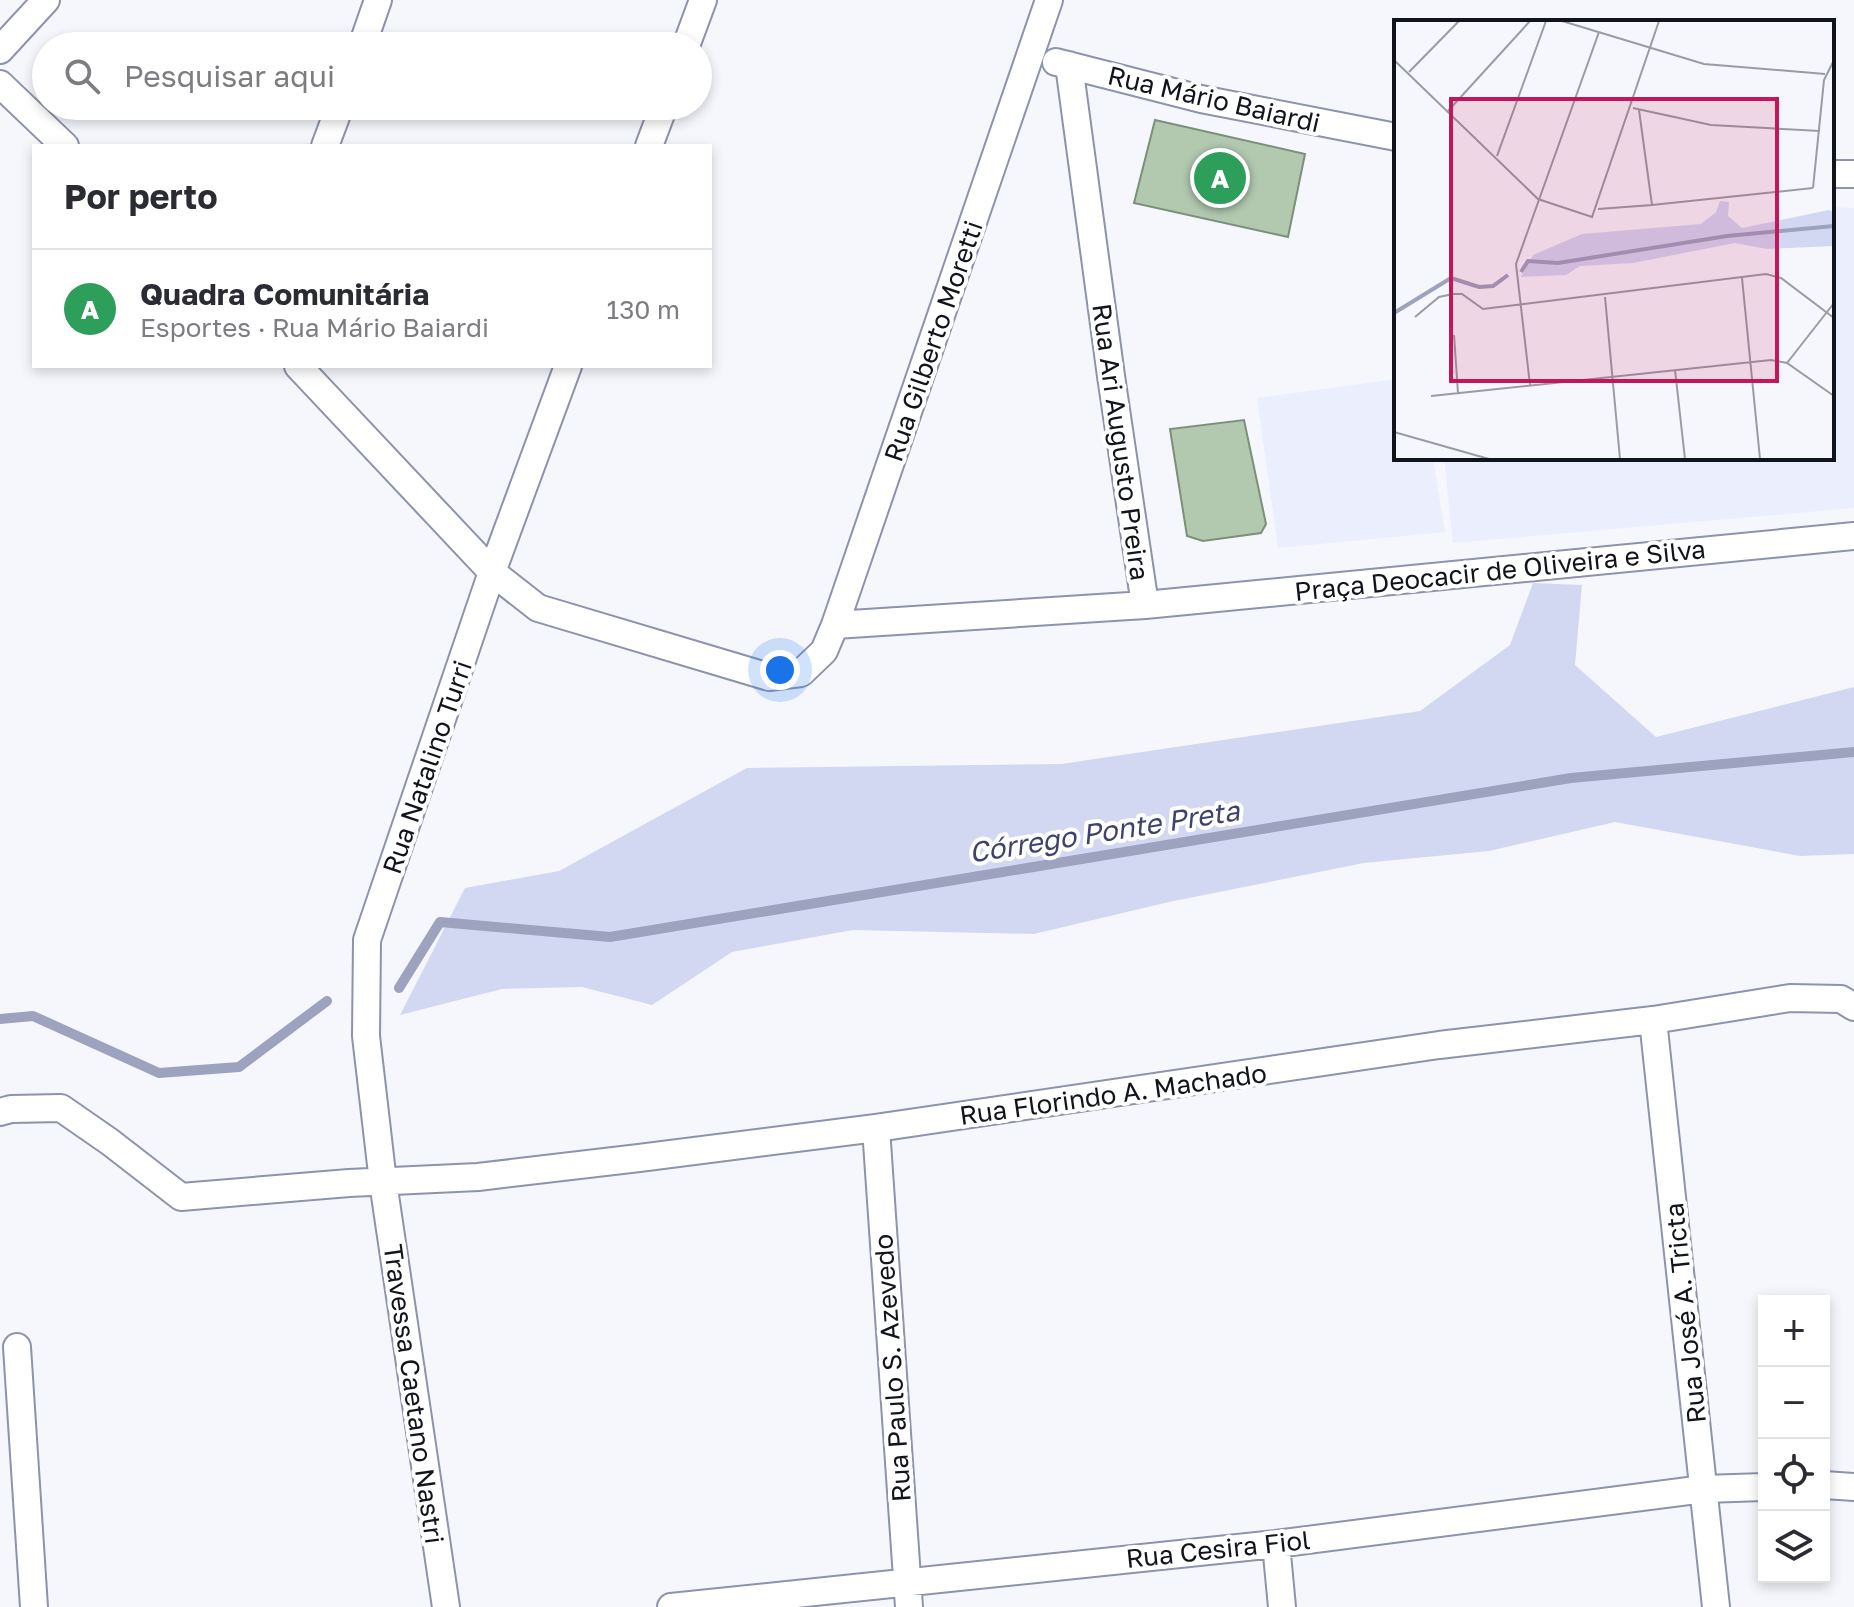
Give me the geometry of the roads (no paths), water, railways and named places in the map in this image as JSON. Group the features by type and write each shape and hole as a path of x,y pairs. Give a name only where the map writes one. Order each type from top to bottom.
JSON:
{"street":[{"path":"0,50 46,0"},
{"path":"367,32 378,0"},
{"path":"691,32 703,0"},
{"name":"Rua Gilberto Moretti","path":"492,572 538,608 769,677 801,673 824,651 1033,54 1049,0"},
{"name":"Rua Mário Baiardi","path":"1033,54 1201,99 1394,137"},
{"name":"Rua Ari Augusto Preira","path":"835,625 1145,605 1069,65"},
{"path":"0,84 32,115"},
{"path":"38,120 63,144"},
{"path":"326,144 335,120"},
{"path":"650,144 659,120"},
{"path":"300,368 492,572"},
{"name":"Rua Natalino Turri","path":"383,1182 366,1036 367,940 492,572 567,368"},
{"name":"Praça Deocacir de Oliveira e Silva","path":"1145,605 1854,536"},
{"name":"Rua Florindo A. Machado","path":"0,1112 61,1108 181,1197 478,1177 876,1128 1439,1045 1653,1020 1790,998 1848,1003"},
{"name":"Rua José A. Tricta","path":"1653,1020 1716,1607"},
{"name":"Rua Paulo S. Azevedo","path":"876,1128 908,1594"},
{"name":"Travessa Caetano Nastri","path":"383,1182 446,1607"},
{"path":"17,1347 34,1607"},
{"path":"1830,1485 1854,1487"},
{"name":"Rua Cesira Fiol","path":"671,1607 908,1594 1704,1489 1758,1487"},
{"path":"1276,1544 1282,1607"}],"waterway":[{"name":"Córrego Ponte Preta","path":"399,988 440,922 610,937 1571,778 1854,752"},
{"name":"Córrego Ponte Preta","path":"0,1019 33,1016 159,1073 239,1067 327,1001"}],"place":[{"name":"Quadra Comunitária","path":"1220,178"}]}
